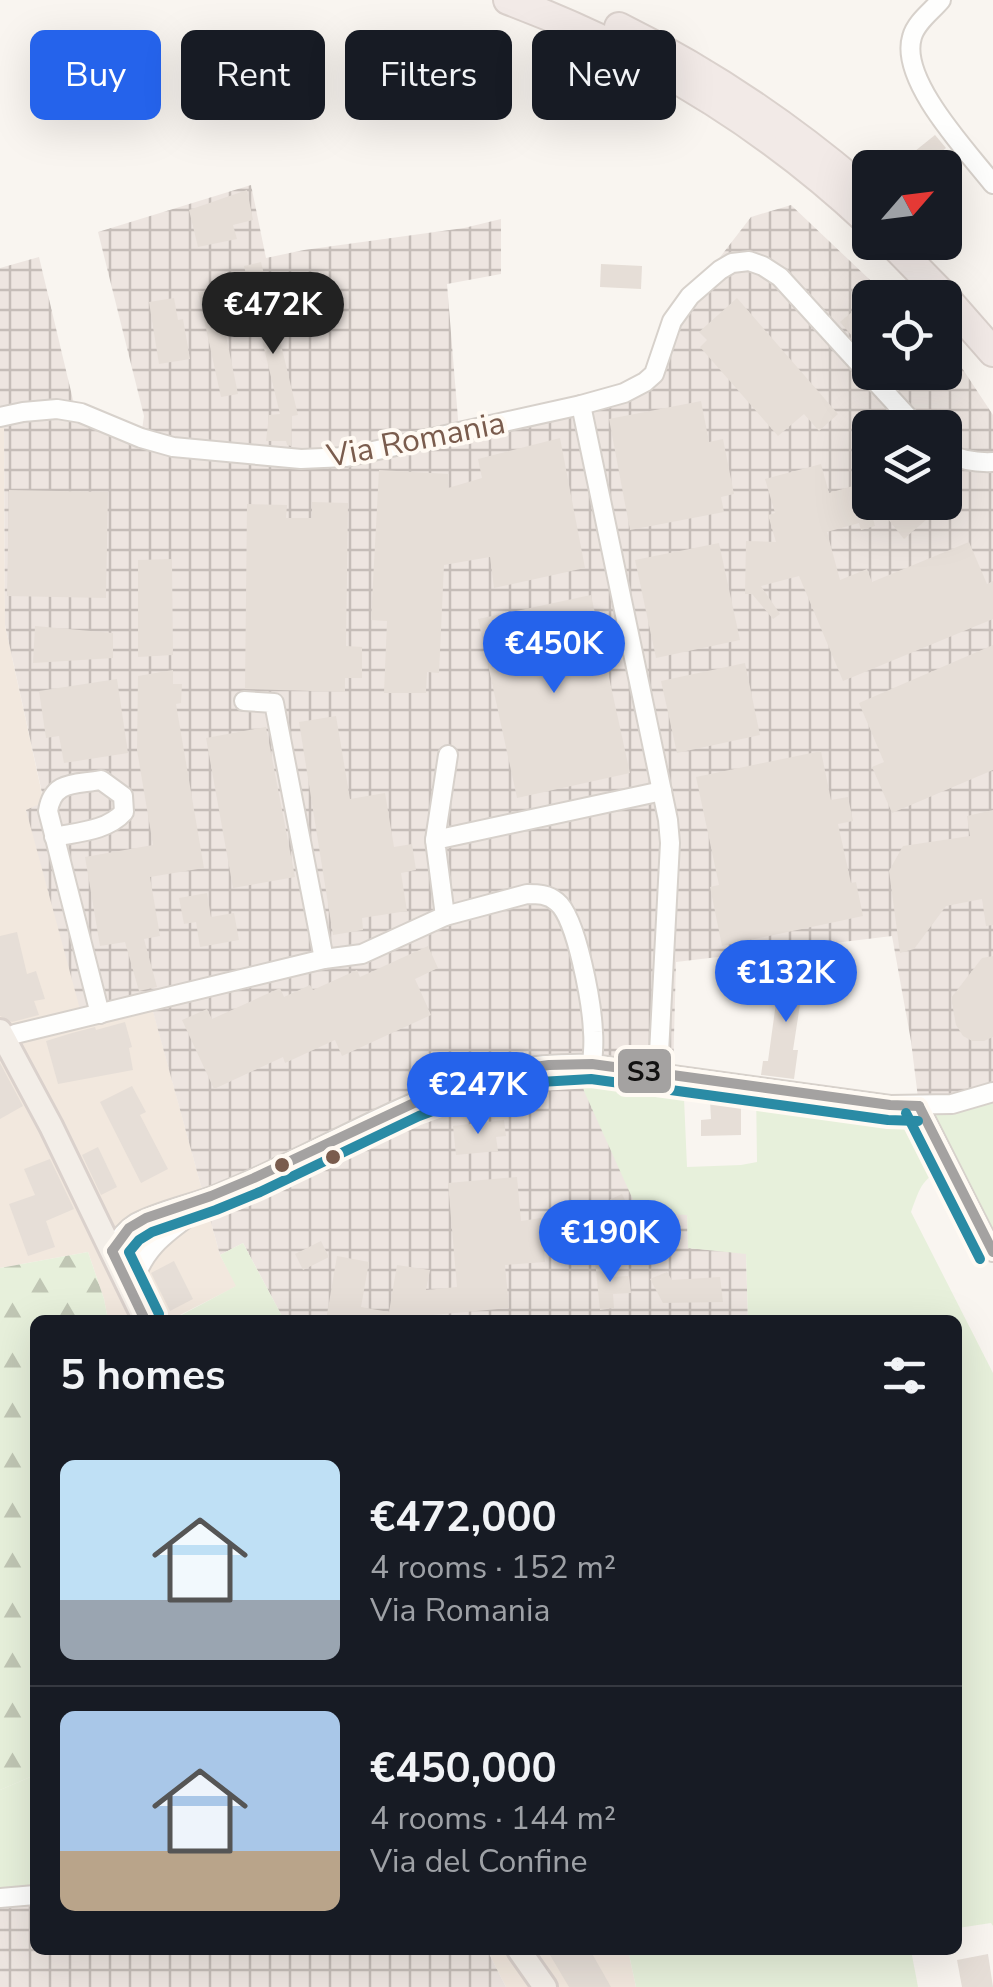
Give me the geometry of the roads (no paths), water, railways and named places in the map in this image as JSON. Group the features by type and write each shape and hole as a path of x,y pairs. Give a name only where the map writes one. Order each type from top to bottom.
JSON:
{"highway":[{"path":"508,0 576,27 678,80 773,142 852,206"},
{"path":"560,0 654,44 735,93 852,181"},
{"path":"909,260 993,352"},
{"path":"936,260 993,323"}],"main road":[{"path":"7,1032 142,1315"},
{"path":"523,1955 545,1987"}],"street":[{"path":"942,0 911,38 915,70 936,112 993,184"},
{"name":"Via Romania","path":"0,417 57,409 173,447 300,459 346,457 624,393 652,376 672,321 690,296 720,270 749,261 780,277 902,410"},
{"path":"582,405 670,843 658,1072"},
{"path":"962,459 993,462"},
{"path":"244,701 274,702 324,959"},
{"path":"445,916 435,840 448,755"},
{"path":"435,840 662,791"},
{"path":"54,837 100,1014"},
{"path":"7,1032 100,1014 324,959 362,954 445,916 533,894 560,904 570,920 593,1027 592,1064"},
{"path":"150,1248 112,1252 133,1225 222,1192 424,1099 516,1068 592,1064 890,1105 952,1104 993,1092"},
{"path":"919,1106 993,1252"},
{"path":"131,1293 136,1272 150,1248 222,1192"},
{"path":"95,1214 114,1223 133,1225"},
{"path":"0,1898 30,1895"}]}
